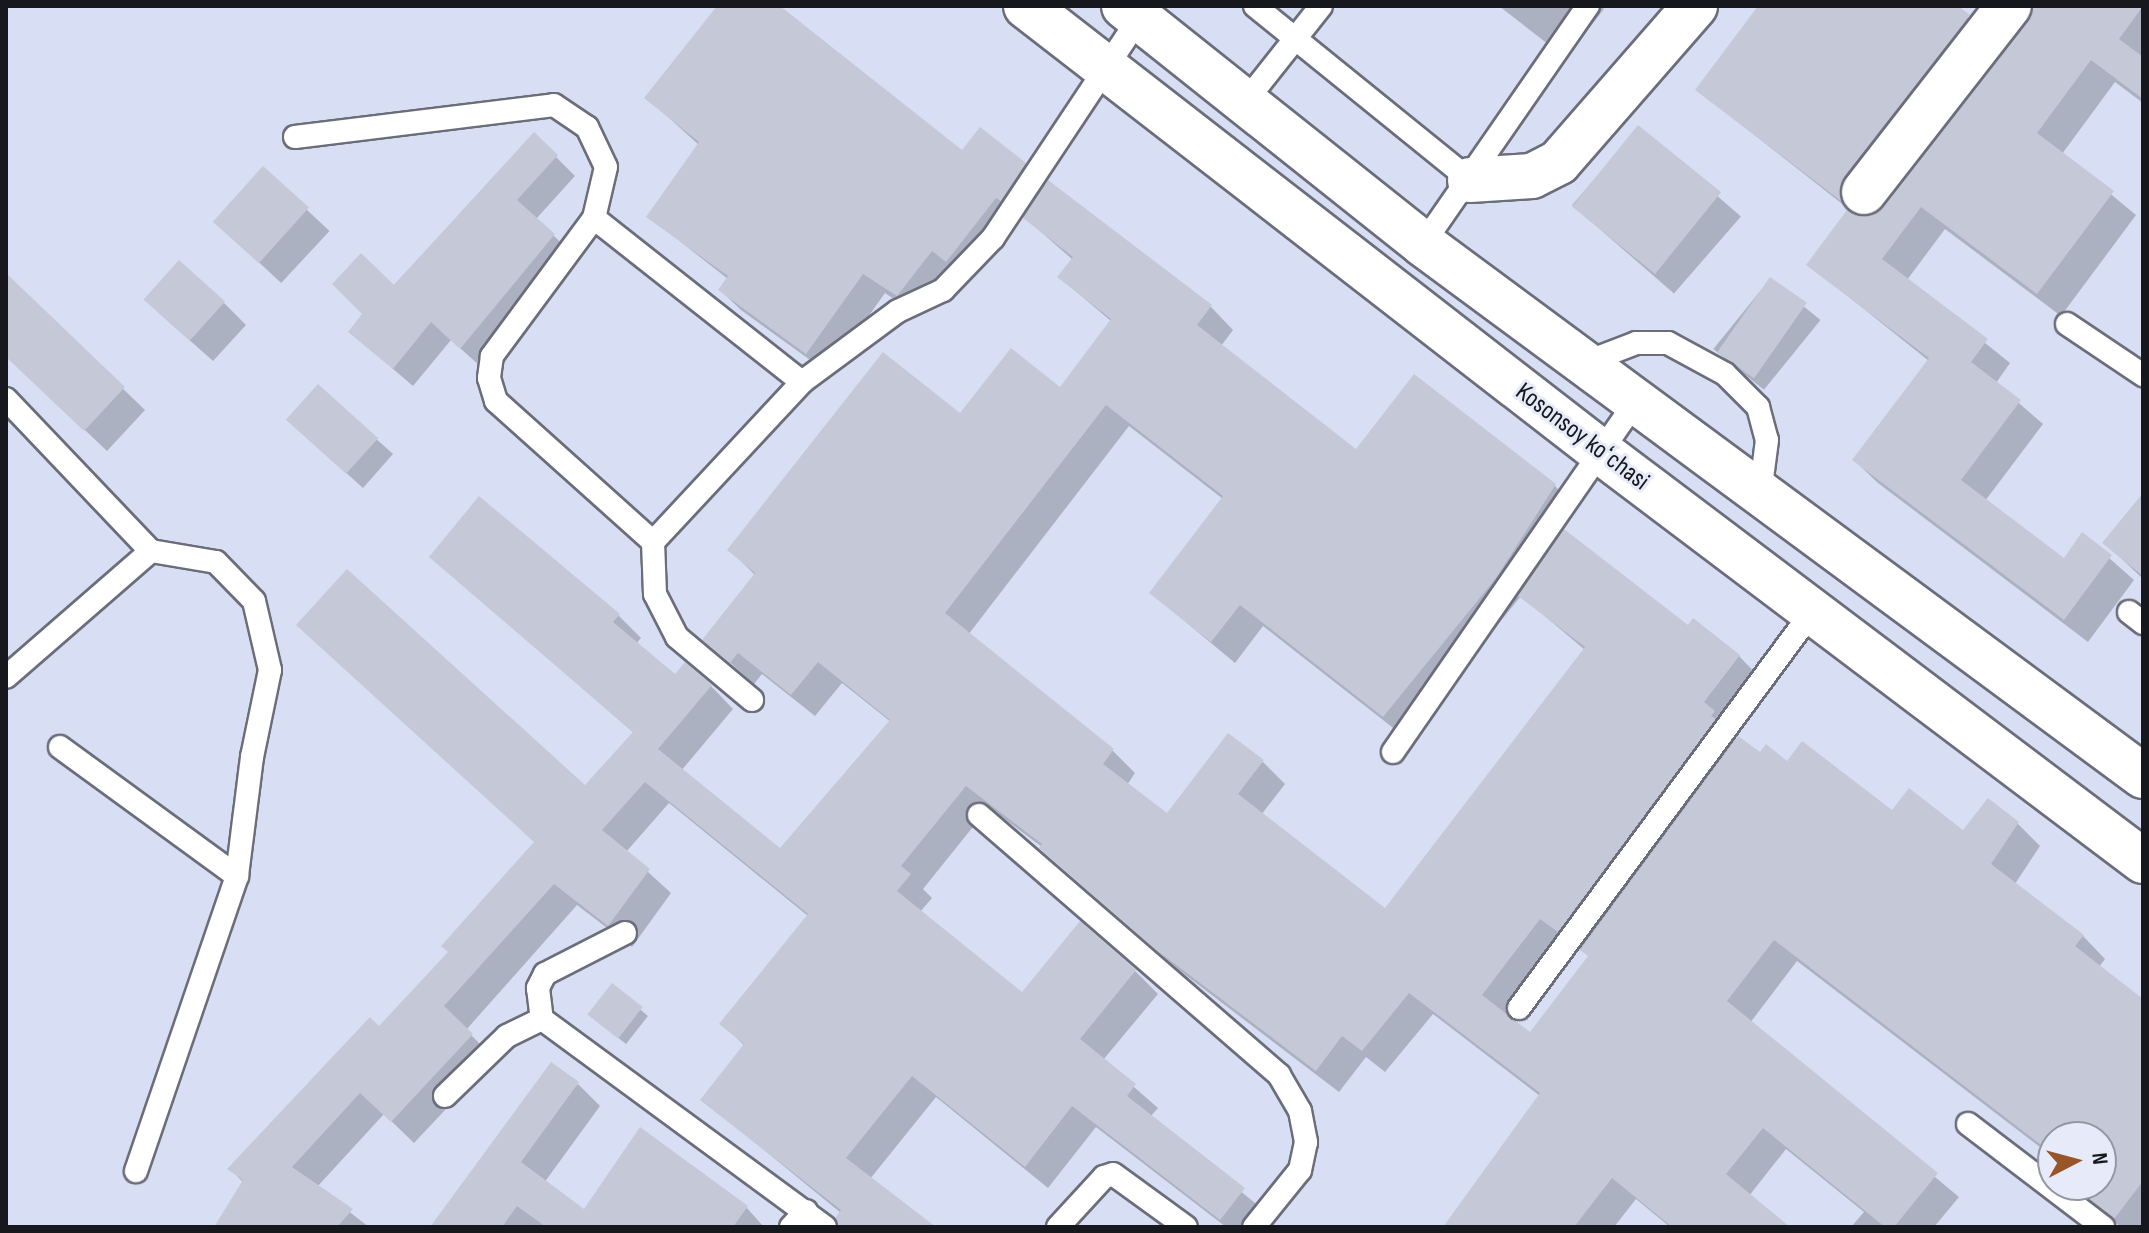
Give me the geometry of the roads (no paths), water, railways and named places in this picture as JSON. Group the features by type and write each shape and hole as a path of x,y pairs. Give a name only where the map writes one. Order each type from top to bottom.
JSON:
{"street":[{"name":"Kosonsoy koʻchasi","path":"1026,6 1601,452 2143,861"},
{"path":"1470,180 1532,176 1559,162 1695,6"},
{"path":"1864,192 2009,6"},
{"path":"1132,12 1423,244 2143,776"}],"lane":[{"path":"1255,6 1470,180"},
{"path":"1245,102 1321,6"},
{"path":"1423,244 1588,6"},
{"path":"752,700 677,637 655,594 653,542 802,382 898,311 943,290 993,238 1103,66 1132,12"},
{"path":"295,137 554,105 587,127 606,167 594,218 492,356 489,378 496,401 653,542"},
{"path":"594,218 802,382"},
{"path":"2067,324 2143,375"},
{"path":"1584,363 1636,343 1668,343 1725,374 1758,407 1767,440 1760,494"},
{"path":"6,399 151,551 216,562 254,601 270,670 237,876 136,1171"},
{"path":"1393,752 1635,402"},
{"path":"6,677 151,551"},
{"path":"1519,1008 1813,611"},
{"path":"60,747 237,876"},
{"path":"979,815 1279,1075 1300,1111 1306,1142 1300,1170 1254,1227"},
{"path":"625,933 545,974 538,988 542,1019 798,1219 825,1227"},
{"path":"445,1096 498,1044 542,1019"},
{"path":"1968,1124 2103,1227"},
{"path":"1058,1227 1104,1177 1113,1174 1186,1227"}]}
